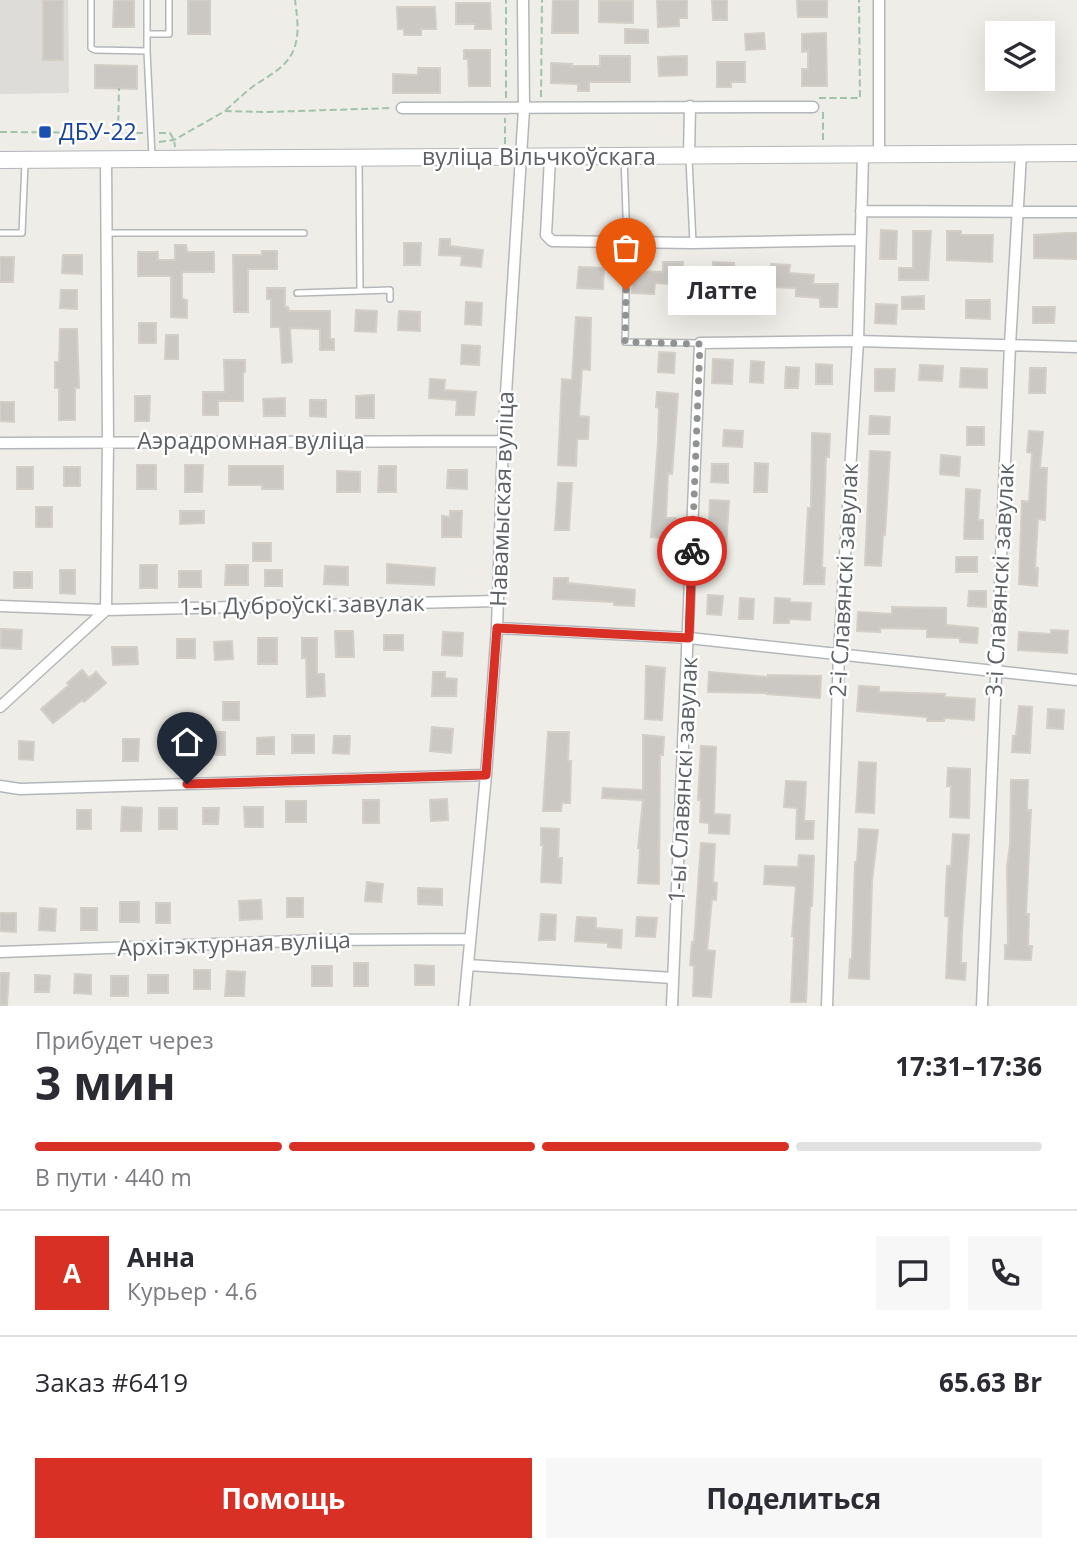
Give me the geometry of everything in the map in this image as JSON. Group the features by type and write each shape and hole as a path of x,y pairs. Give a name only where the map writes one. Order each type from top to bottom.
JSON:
{"main road":[{"name":"вуліца Вільчкоўскага","path":"0,160 106,159 152,151 359,158 1077,153"}],"street":[{"name":"Навамыская вуліца","path":"464,1006 497,628 513,158 523,105 523,0"},
{"name":"2-і Славянскі завулак","path":"827,1006 839,654 858,341 861,211 871,155 879,0"},
{"path":"402,108 506,108 523,105 815,105"},
{"path":"689,156 690,106"},
{"name":"3-і Славянскі завулак","path":"982,1006 995,671 1021,154"},
{"path":"550,158 547,238 552,241 693,243 860,240"},
{"path":"0,706 106,610 106,159"},
{"path":"861,211 1077,212"},
{"path":"700,344 858,341 1077,347"},
{"name":"1-ы Славянскі завулак","path":"672,1006 700,344"},
{"name":"Аэрадромная вуліца","path":"0,443 503,441"},
{"name":"1-ы Дуброўскі завулак","path":"0,606 106,610 498,601"},
{"path":"497,628 689,638 1077,680"},
{"path":"0,786 20,789 486,775"},
{"name":"Архітэктурная вуліца","path":"0,951 323,940 469,939"},
{"path":"468,965 673,978"}],"lane":[{"path":"91,0 91,48 147,51"},
{"path":"147,0 152,151"},
{"path":"147,34 169,34 169,0"},
{"path":"689,156 693,243"},
{"path":"624,157 625,342 700,344"},
{"path":"359,158 360,291"},
{"path":"0,233 23,233 25,160"},
{"path":"107,233 304,233"},
{"path":"297,293 390,290 390,299"}],"path":[{"path":"152,151 225,111 253,86 277,71 295,48 298,26 295,0"},
{"path":"506,0 506,108 513,158"},
{"path":"523,105 541,102 542,0"},
{"path":"823,156 815,105 860,98 859,0"},
{"path":"118,133 119,89"},
{"path":"225,111 402,108"},
{"path":"0,132 151,133"}],"shaded area":[{"path":"0,0 68,0 69,93 0,94"}],"building":[{"path":"43,0 63,0 63,60 43,60"},
{"path":"114,0 134,0 134,27 113,27"},
{"path":"188,0 210,0 210,34 188,34"},
{"path":"553,0 578,0 578,33 552,33"},
{"path":"657,0 687,0 687,18 679,18 679,26 658,27"},
{"path":"712,0 727,0 727,20 713,20"},
{"path":"797,0 827,0 827,17 798,17"},
{"path":"599,1 633,1 633,23 599,22"},
{"path":"456,3 490,3 491,29 475,29 475,24 456,24"},
{"path":"397,7 435,7 436,29 421,29 421,35 404,35 404,29 398,29"},
{"path":"625,29 648,30 648,43 625,43"},
{"path":"764,33 765,49 746,50 745,34"},
{"path":"826,33 827,86 802,86 802,69 808,69 808,51 802,52 802,34"},
{"path":"464,50 490,50 490,86 469,86 468,59 464,59"},
{"path":"600,56 630,56 630,82 589,82 589,91 578,91 578,84 551,83 551,63 600,66"},
{"path":"687,56 687,75 659,76 658,57"},
{"path":"717,62 745,62 745,82 731,82 731,87 717,87"},
{"path":"95,65 137,66 137,89 95,88"},
{"path":"418,68 440,68 440,93 393,93 393,74 418,75"},
{"path":"881,230 897,231 896,259 880,259"},
{"path":"913,231 931,231 928,280 899,280 899,268 913,268"},
{"path":"947,231 961,231 961,235 993,235 992,262 947,260"},
{"path":"1077,233 1077,259 1034,258 1034,235"},
{"path":"440,239 450,239 450,246 483,250 481,267 461,265 462,256 439,255"},
{"path":"404,243 421,243 420,265 404,265"},
{"path":"175,245 186,245 187,252 214,252 214,272 182,272 182,299 187,300 187,318 171,317 171,276 138,276 138,252 158,252 158,260 175,260"},
{"path":"262,251 277,251 277,269 248,269 248,312 234,312 233,255 262,255"},
{"path":"63,255 82,255 82,274 62,273"},
{"path":"0,257 14,257 13,282 0,282"},
{"path":"663,262 683,262 683,270 713,271 713,262 734,263 734,281 706,280 705,292 687,292 687,285 655,283 654,294 632,293 633,271 663,272"},
{"path":"771,264 790,265 789,273 814,275 813,284 838,284 837,307 820,307 820,298 796,296 796,288 770,287"},
{"path":"579,267 604,268 603,289 577,288"},
{"path":"267,288 285,288 285,307 288,307 289,311 330,311 330,339 334,339 334,350 320,350 320,329 290,328 292,362 282,363 280,327 271,327 271,299 267,299"},
{"path":"61,290 77,290 77,309 60,308"},
{"path":"924,296 924,309 902,309 902,297"},
{"path":"966,300 990,300 990,319 966,318"},
{"path":"466,302 482,303 481,325 465,324"},
{"path":"876,304 897,305 896,324 875,323"},
{"path":"1033,307 1055,307 1054,323 1033,323"},
{"path":"356,310 377,311 376,332 355,331"},
{"path":"399,311 420,312 420,331 398,330"},
{"path":"576,317 591,318 590,370 582,369 579,416 589,417 588,439 577,439 576,466 558,465 562,379 572,380"},
{"path":"139,323 156,323 156,343 139,343"},
{"path":"60,329 77,329 79,388 75,388 75,420 59,420 59,388 55,388 55,362 59,362"},
{"path":"166,335 178,335 178,359 165,359"},
{"path":"462,345 480,346 479,365 461,364"},
{"path":"659,352 675,353 674,373 658,372"},
{"path":"713,359 733,360 732,384 712,383"},
{"path":"224,360 245,360 243,401 218,401 218,415 203,415 203,392 225,392"},
{"path":"751,361 764,362 763,383 750,382"},
{"path":"816,364 832,365 832,384 816,384"},
{"path":"920,365 943,366 942,381 919,380"},
{"path":"786,367 799,368 798,388 785,388"},
{"path":"961,368 987,369 987,388 960,387"},
{"path":"1030,368 1046,368 1045,393 1029,393"},
{"path":"875,369 895,369 894,391 875,391"},
{"path":"430,379 445,380 444,390 476,392 474,415 456,415 457,400 429,398"},
{"path":"657,392 678,394 672,474 668,473 666,518 676,518 676,530 666,530 666,538 651,537 658,442"},
{"path":"374,395 374,418 356,418 356,396"},
{"path":"135,396 150,396 149,421 135,421"},
{"path":"285,398 285,416 264,416 263,399"},
{"path":"310,400 326,400 326,417 310,416"},
{"path":"0,402 14,402 14,422 0,421"},
{"path":"870,416 890,417 889,434 869,434"},
{"path":"967,427 984,427 984,445 967,445"},
{"path":"724,430 743,431 742,447 723,446"},
{"path":"1029,431 1043,432 1040,468 1047,468 1045,520 1038,519 1035,568 1038,568 1037,586 1019,584 1022,501 1029,502 1032,453 1027,452"},
{"path":"812,433 830,434 829,457 826,457 822,568 825,568 824,584 804,584 808,508 811,508"},
{"path":"870,451 890,452 881,566 865,565"},
{"path":"941,455 960,457 959,476 940,474"},
{"path":"755,463 768,464 767,492 754,492"},
{"path":"712,464 728,464 728,483 711,482"},
{"path":"137,465 156,465 156,489 137,489"},
{"path":"185,465 203,465 202,492 185,492"},
{"path":"229,466 283,466 283,489 262,489 262,485 229,485"},
{"path":"379,466 396,466 396,492 378,492"},
{"path":"17,467 33,467 33,489 17,489"},
{"path":"64,467 80,467 80,486 64,486"},
{"path":"448,470 467,470 467,489 447,488"},
{"path":"337,471 360,472 360,492 337,492"},
{"path":"558,483 572,483 569,530 555,530"},
{"path":"966,489 980,490 978,520 983,520 983,539 964,539"},
{"path":"710,500 729,501 726,548 708,547"},
{"path":"36,507 52,507 52,527 36,527"},
{"path":"180,511 204,511 204,523 180,524"},
{"path":"450,511 462,511 461,537 442,537 442,516 450,517"},
{"path":"253,543 271,543 271,561 253,561"},
{"path":"956,557 977,557 977,572 956,572"},
{"path":"387,564 435,568 434,585 387,583"},
{"path":"140,565 157,565 157,588 140,588"},
{"path":"226,565 248,565 248,585 225,585"},
{"path":"325,566 348,567 348,585 324,584"},
{"path":"60,570 75,570 75,594 60,593"},
{"path":"265,570 282,570 282,586 265,586"},
{"path":"179,571 201,571 201,587 179,587"},
{"path":"14,572 32,572 32,588 14,588"},
{"path":"554,578 568,578 568,583 635,590 634,606 614,605 614,602 553,599"},
{"path":"969,591 986,591 986,607 968,606"},
{"path":"708,595 723,596 721,615 707,614"},
{"path":"740,598 754,599 753,619 739,619"},
{"path":"775,598 811,603 810,620 789,619 789,623 774,623"},
{"path":"892,607 946,608 946,625 978,628 977,643 960,642 960,638 927,637 927,629 880,628 880,632 857,631 858,612 892,614"},
{"path":"1,629 22,630 21,649 1,648"},
{"path":"1051,630 1068,631 1067,653 1018,650 1019,632 1051,634"},
{"path":"335,631 353,631 354,657 336,657"},
{"path":"443,632 463,633 462,656 442,655"},
{"path":"384,635 403,635 403,650 384,650"},
{"path":"258,638 277,638 277,664 258,664"},
{"path":"302,638 317,638 317,674 324,674 325,696 307,697 306,658 302,658"},
{"path":"177,639 195,639 195,658 177,658"},
{"path":"232,641 233,659 215,660 214,642"},
{"path":"112,647 137,647 138,664 113,665"},
{"path":"646,666 665,668 662,720 645,719"},
{"path":"82,670 89,678 96,672 106,683 53,723 41,709"},
{"path":"433,672 445,672 445,678 457,679 456,696 432,696"},
{"path":"709,672 768,677 821,676 820,698 767,693 708,692"},
{"path":"859,686 879,687 879,692 945,694 945,697 975,699 974,720 944,718 944,721 927,721 927,717 857,711"},
{"path":"223,702 239,702 239,720 223,720"},
{"path":"1019,706 1032,707 1030,753 1012,752"},
{"path":"1048,709 1064,710 1063,729 1047,728"},
{"path":"432,727 453,729 451,753 430,751"},
{"path":"178,731 225,732 225,755 178,754"},
{"path":"548,732 569,732 570,803 562,803 561,811 543,811"},
{"path":"292,735 314,735 314,753 292,753"},
{"path":"643,735 664,737 663,755 660,755 659,884 638,883 638,848 643,800 602,798 603,788 643,790"},
{"path":"334,736 350,736 349,754 333,753"},
{"path":"274,737 274,754 257,754 257,738"},
{"path":"123,739 139,739 138,761 123,761"},
{"path":"19,741 34,742 33,760 19,759"},
{"path":"701,746 716,747 714,814 730,815 729,834 709,833 709,823 700,822 701,800 698,800"},
{"path":"859,762 876,763 874,813 856,812"},
{"path":"948,768 970,769 969,818 950,817 951,786 947,786"},
{"path":"1011,780 1028,780 1027,810 1031,810 1026,914 1029,914 1028,946 1032,946 1031,960 1005,959 1005,945 1008,945 1007,867"},
{"path":"786,781 806,782 804,821 814,821 813,839 796,839 797,808 784,807"},
{"path":"447,799 448,820 431,821 430,800"},
{"path":"363,800 379,800 379,823 363,823"},
{"path":"286,801 306,801 306,822 286,822"},
{"path":"122,807 142,808 141,831 121,831"},
{"path":"244,807 263,807 263,827 245,827"},
{"path":"159,808 177,808 177,829 159,829"},
{"path":"203,808 219,808 218,824 203,824"},
{"path":"77,810 91,810 91,829 77,829"},
{"path":"541,828 559,829 561,883 541,882"},
{"path":"859,829 878,830 872,881 869,979 849,978"},
{"path":"953,834 969,835 961,963 966,963 965,980 946,978 949,917 945,916 946,886 947,866 951,866"},
{"path":"701,843 715,844 713,882 717,883 716,900 712,899 707,950 715,951 711,997 693,996 694,966 690,965"},
{"path":"799,855 814,856 812,906 806,1002 791,1002 796,886 764,884 765,866 798,867"},
{"path":"367,882 383,884 381,902 365,901"},
{"path":"418,888 442,889 442,905 418,904"},
{"path":"287,898 303,898 303,917 287,917"},
{"path":"261,900 262,919 240,920 239,901"},
{"path":"120,902 139,902 139,922 120,922"},
{"path":"156,903 170,903 170,923 156,923"},
{"path":"40,908 56,909 55,931 39,930"},
{"path":"81,908 97,908 97,930 81,930"},
{"path":"0,913 16,913 16,932 0,931"},
{"path":"541,914 556,915 555,940 539,940"},
{"path":"577,917 596,918 596,928 622,930 621,948 608,947 608,943 575,941"},
{"path":"637,917 657,918 655,937 636,936"},
{"path":"354,963 368,963 368,986 354,986"},
{"path":"415,965 434,966 434,985 415,985"},
{"path":"312,966 332,966 332,986 312,986"},
{"path":"194,970 210,970 210,989 194,989"},
{"path":"227,971 245,972 244,996 225,996"},
{"path":"0,973 9,973 7,1005 0,1005"},
{"path":"75,974 91,975 91,994 74,993"},
{"path":"35,975 50,976 49,992 35,992"},
{"path":"148,975 168,975 168,993 148,993"},
{"path":"111,976 128,976 128,996 111,996"}],"way so far":[{"path":"626,290 625,342 700,344 692,551"}],"place":[{"name":"ДБУ-22","path":"45,132"},
{"name":"Латте","path":"626,290"}],"route":[{"path":"187,784 486,775 497,628 689,638 692,551"}]}
